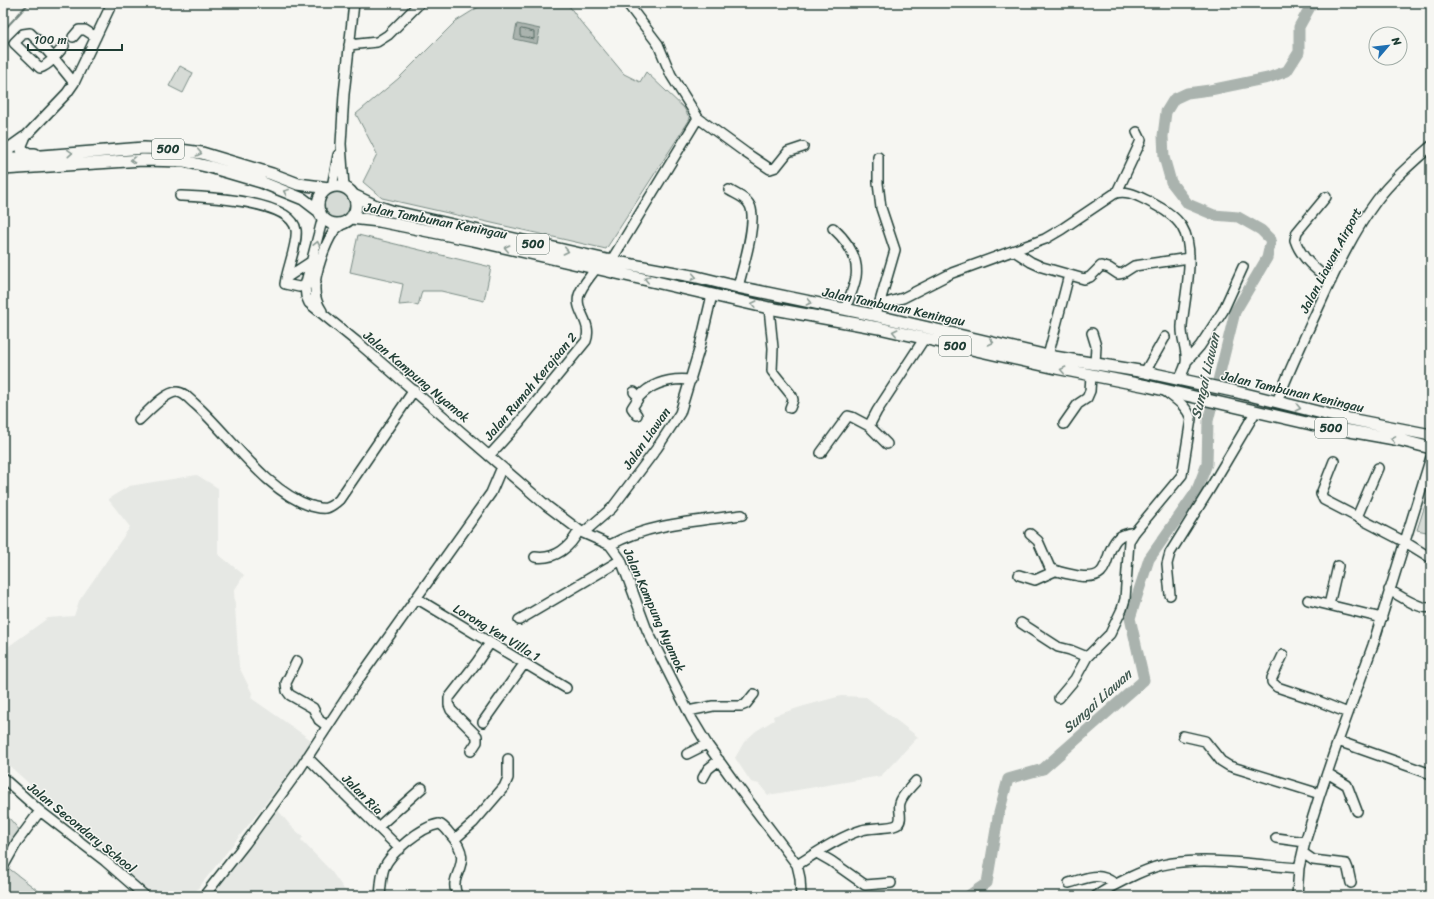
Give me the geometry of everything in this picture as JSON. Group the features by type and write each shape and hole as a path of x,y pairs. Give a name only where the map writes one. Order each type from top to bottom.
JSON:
{"main road":[{"path":"3,153 24,138"},
{"path":"24,138 21,145 22,150 29,154 42,156"},
{"name":"500","path":"3,159 144,148 180,150 202,153 272,174 298,184 344,187 353,195"},
{"name":"500","path":"3,169 143,160 184,161 210,166 261,182 303,199 328,221 334,223 348,220"},
{"path":"321,214 319,201 324,191 330,187"},
{"path":"348,220 354,213 356,207 353,195"},
{"name":"Jalan Tambunan Keningau","path":"353,195 376,206 391,211 611,261 697,277 845,309 876,310 1048,356 1145,372 1233,391 1334,416 1431,435"},
{"name":"Jalan Tambunan Keningau","path":"348,220 379,221 596,268 769,308 846,322 1091,376 1151,387 1431,448"},
{"path":"1098,365 1143,379 1151,387"}],"street":[{"path":"24,138 67,93 74,82 112,3"},
{"path":"330,187 340,144 354,3"},
{"path":"349,45 377,42 394,29 420,3"},
{"path":"632,5 658,44 672,75 698,118 770,169 776,167 788,152 803,147"},
{"path":"73,37 79,30 85,30 96,37"},
{"path":"64,46 54,57 74,82"},
{"path":"611,261 698,118"},
{"path":"876,310 952,273 1056,233 1117,192 1139,145 1140,138 1137,132"},
{"path":"340,144 344,187"},
{"name":"Jalan Liawan Airport","path":"1277,402 1293,363 1331,281 1356,232 1377,200 1401,173 1431,146"},
{"path":"876,310 895,250 881,208 878,183 878,157"},
{"path":"729,190 749,203 753,216 752,228 738,287"},
{"path":"1117,192 1130,193 1162,208 1182,226 1185,233 1189,258 1182,328 1186,362"},
{"path":"180,196 238,201 284,214 292,220 296,230 296,240 291,258 287,283"},
{"path":"1326,197 1297,232 1295,240 1297,246 1309,263 1331,281"},
{"path":"309,303 306,296 305,286 308,263 321,214"},
{"name":"Jalan Kampung Nyamok","path":"325,315 317,301 315,290 320,264 329,240 336,229 348,220"},
{"path":"833,228 845,240 849,247 856,270 856,277 845,309"},
{"path":"1014,250 1031,262 1042,267 1088,279 1101,266 1109,268 1118,274 1123,273 1134,266 1189,258"},
{"path":"291,258 295,265 308,263"},
{"path":"287,283 308,263"},
{"path":"1179,380 1186,362 1200,346 1224,311 1243,267"},
{"name":"Jalan Rumah Kerajaan 2","path":"489,456 518,424 586,341 589,330 581,311 579,299 581,291 596,268"},
{"path":"1048,356 1069,275"},
{"path":"287,283 299,287 316,282"},
{"name":"Jalan Kampung Nyamok","path":"287,283 414,390 547,506 581,531 610,545 621,560 647,630 688,711 707,744 797,865 800,878 801,896"},
{"name":"Jalan Liawan","path":"535,557 543,558 552,556 562,551 569,546 581,531 612,508 657,448 680,413 691,380 712,295"},
{"path":"769,308 772,371 792,396 793,400 790,408"},
{"path":"1092,333 1096,346 1098,365"},
{"path":"1145,372 1165,337"},
{"path":"869,426 877,411 924,339"},
{"path":"1064,424 1078,404 1087,398 1090,391 1091,376"},
{"path":"637,415 632,408 637,395 660,382 676,379 691,380"},
{"path":"139,420 168,394 178,392 183,394 200,409 254,466 282,491 299,502 317,508 326,508 339,500 414,390"},
{"path":"1059,698 1075,679 1087,657 1110,634 1122,608 1125,599 1128,546 1131,538 1182,475 1191,419 1184,407 1165,390"},
{"path":"1170,595 1167,564 1170,553 1256,411"},
{"path":"821,453 848,416 852,416 869,426 887,444"},
{"path":"1297,896 1299,868 1305,842 1338,740 1382,618 1389,590 1431,457"},
{"path":"1334,461 1321,494 1324,500 1405,542 1431,558"},
{"path":"204,896 245,844 307,757 358,680 490,493 502,467"},
{"path":"1357,517 1378,468"},
{"path":"610,545 630,535 652,529 742,515"},
{"path":"1030,534 1038,541 1050,568 1055,571 1089,577 1099,575 1104,570 1112,546 1117,538 1124,534 1135,532"},
{"path":"519,620 621,560"},
{"path":"1329,605 1338,566"},
{"path":"1019,575 1035,580 1055,571"},
{"path":"1389,590 1421,607 1428,609 1431,607"},
{"name":"Lorong Yen Villa 1","path":"416,598 566,688"},
{"path":"1308,600 1382,618"},
{"path":"1021,623 1058,647 1087,657"},
{"path":"471,751 477,742 477,736 451,710 448,705 449,698 490,643"},
{"path":"1283,655 1272,678 1274,685 1348,713"},
{"path":"296,661 286,683 287,691 290,695 313,708 319,720 327,726"},
{"path":"483,722 524,664"},
{"path":"688,711 713,706 742,706 746,704 754,694"},
{"path":"1183,736 1205,742 1221,761 1229,766 1320,794"},
{"path":"1338,740 1431,774"},
{"path":"687,754 707,744"},
{"name":"Jalan Ria","path":"307,757 400,849"},
{"path":"455,839 473,823 504,787 508,778 508,760"},
{"path":"703,778 708,769 719,760"},
{"path":"1327,772 1347,785 1357,811"},
{"name":"Jalan Secondary School","path":"3,778 40,811 104,861 145,896"},
{"path":"797,865 862,829 898,824 900,821 899,804 905,793 916,781"},
{"path":"378,827 422,788"},
{"path":"3,867 12,849 40,811"},
{"path":"380,896 384,870 390,859 419,833 437,824 441,824 455,839 462,855 462,866 455,882 455,891 458,896"},
{"path":"1276,838 1305,842"},
{"path":"1303,852 1313,860 1346,864 1350,883"},
{"path":"817,853 832,861 865,885 891,883"},
{"path":"1096,896 1115,884 1160,866 1182,862 1217,862 1299,868"},
{"path":"1069,883 1096,876 1106,877 1115,884"}],"shaded area":[{"path":"485,3 567,3 624,74 640,82 646,72 684,108 690,119 606,249 382,198 363,182 377,154 356,114 399,78 456,21"},
{"path":"180,66 193,73 183,93 169,86"},
{"path":"338,191 348,195 352,205 348,215 338,219 328,215 324,205 328,195"},
{"path":"358,235 491,267 484,301 441,291 422,291 418,306 411,304 399,305 403,284 350,272"},
{"path":"197,475 218,488 218,554 244,575 234,591 239,667 252,693 251,698 314,742 192,896 153,896 3,760 3,661 9,646 48,618 74,616 79,601 130,527 108,499 129,486"},
{"path":"1431,487 1431,533 1417,530"},
{"path":"841,696 866,697 918,737 881,776 768,795 759,784 751,782 735,758 744,742 756,731 774,720 773,716"},
{"path":"277,809 290,825 303,837 301,840 331,871 349,896 211,896"},
{"path":"3,811 21,832 3,860"},
{"path":"3,864 45,896 3,896"}],"water":[{"path":"517,24 540,29 537,44 514,39"}],"waterway":[{"path":"3,31 29,3"},
{"name":"Sungai Liawan","path":"968,896 987,883 998,817 1008,779 1043,769 1144,680 1130,618 1149,559 1196,492 1207,464 1208,421 1235,312 1267,258 1271,240 1261,230 1238,217 1214,215 1188,204 1171,182 1164,157 1163,136 1166,112 1174,99 1187,93 1210,90 1268,78 1287,71 1299,52 1299,27 1310,7 1314,3"}]}
